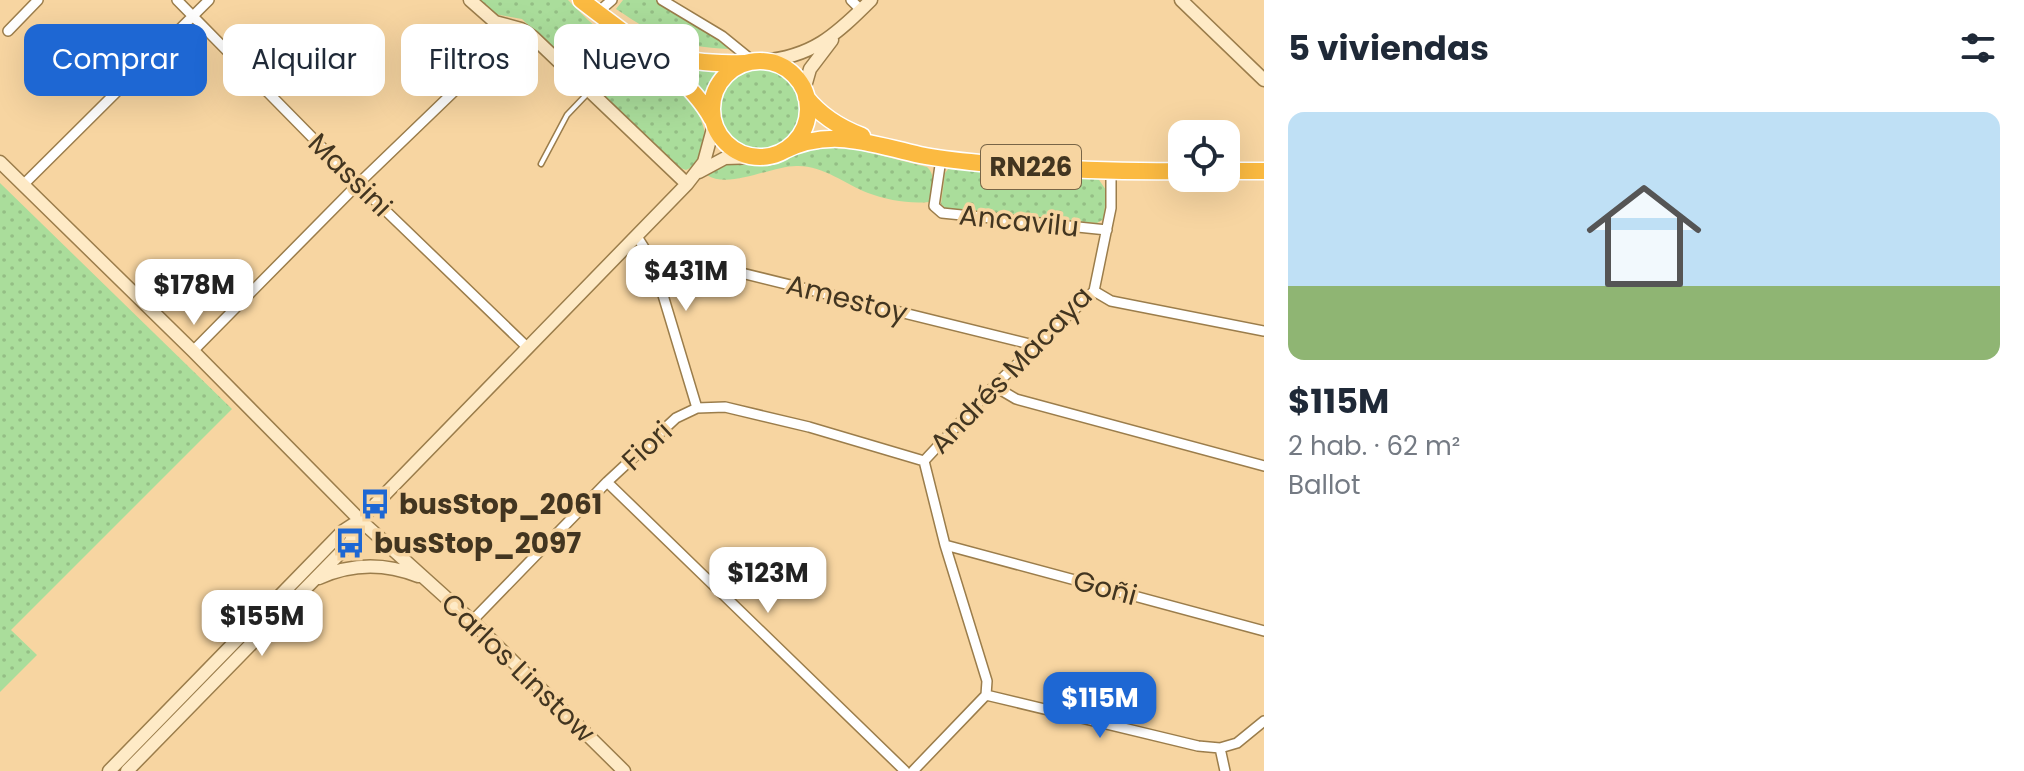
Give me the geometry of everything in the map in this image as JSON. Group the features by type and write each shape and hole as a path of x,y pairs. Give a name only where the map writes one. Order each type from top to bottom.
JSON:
{"highway":[{"name":"RN226","path":"581,0 611,24"},
{"name":"RN226","path":"699,62 774,63 787,69 817,109 838,124 882,144"},
{"path":"714,123 711,108 718,85 735,67 754,62"},
{"path":"783,151 801,133 808,110 805,94"},
{"name":"RN226","path":"694,96 722,139 732,148 757,157 817,138 840,138 882,144 941,159 1111,172 1168,171"},
{"path":"1240,171 1264,171"}],"main road":[{"path":"470,0 489,18 502,24"},
{"path":"805,94 810,69 842,28 871,0"},
{"path":"1181,0 1264,80"},
{"path":"754,62 803,54 842,28"},
{"path":"538,43 554,58"},
{"path":"595,96 690,180"},
{"path":"109,771 343,531 360,520 690,180 707,156 714,123"},
{"path":"690,180 725,158 757,157"},
{"name":"Carlos Linstow","path":"0,162 360,520 472,621 624,771"},
{"path":"127,771 350,543 360,520"},
{"path":"307,586 332,573 361,566 401,570 425,579"}],"street":[{"path":"8,31 38,0"},
{"name":"Massini","path":"177,0 358,184 527,347"},
{"path":"23,185 209,0"},
{"path":"597,13 612,0"},
{"path":"662,0 722,36 754,62"},
{"path":"851,0 861,10"},
{"path":"193,351 449,96"},
{"name":"Ancavilu","path":"941,159 934,206 942,213 1107,230"},
{"name":"Andrés Macaya","path":"986,695 987,681 945,545 924,461 994,386 1094,291 1111,208 1111,172"},
{"name":"Fiori","path":"472,621 607,482 676,418 697,408 653,262 636,235"},
{"name":"Amestoy","path":"653,262 709,265 1038,346"},
{"path":"1094,291 1111,301 1264,331"},
{"path":"994,386 1016,399 1264,466"},
{"path":"697,408 739,410 924,461"},
{"path":"607,482 905,771"},
{"name":"Goñi","path":"945,545 1264,631"},
{"path":"913,771 986,695 1198,746 1220,748 1237,743 1264,721"},
{"path":"1220,748 1225,771"}],"lane":[{"path":"541,164 567,115 584,96"}],"green space":[{"path":"480,0 568,0 593,24 554,24 554,50 538,35 538,24 527,24 522,19 494,14"},
{"path":"623,0 656,0 694,24 640,24 616,9"},
{"path":"699,27 704,30 730,49 699,46"},
{"path":"699,66 717,71 706,97 699,91"},
{"path":"759,68 775,71 788,80 797,93 800,109 797,125 788,138 775,147 759,150 743,147 730,138 721,125 718,109 721,93 730,80 743,71"},
{"path":"601,96 687,96 701,119 705,133 704,147 698,161 686,170 672,165"},
{"path":"813,149 859,150 927,167 933,179 929,202 906,202 875,195 808,167 788,167 727,180 707,175 727,161 768,162"},
{"path":"949,168 1097,177 1106,190 1104,219 1097,223 947,210 941,204 945,173"},
{"path":"0,183 232,409 11,630 37,655 0,692"},
{"path":"344,537 346,538 115,771"}],"place":[{"name":"busStop_2061","path":"375,504"},
{"name":"busStop_2097","path":"350,543"}]}
